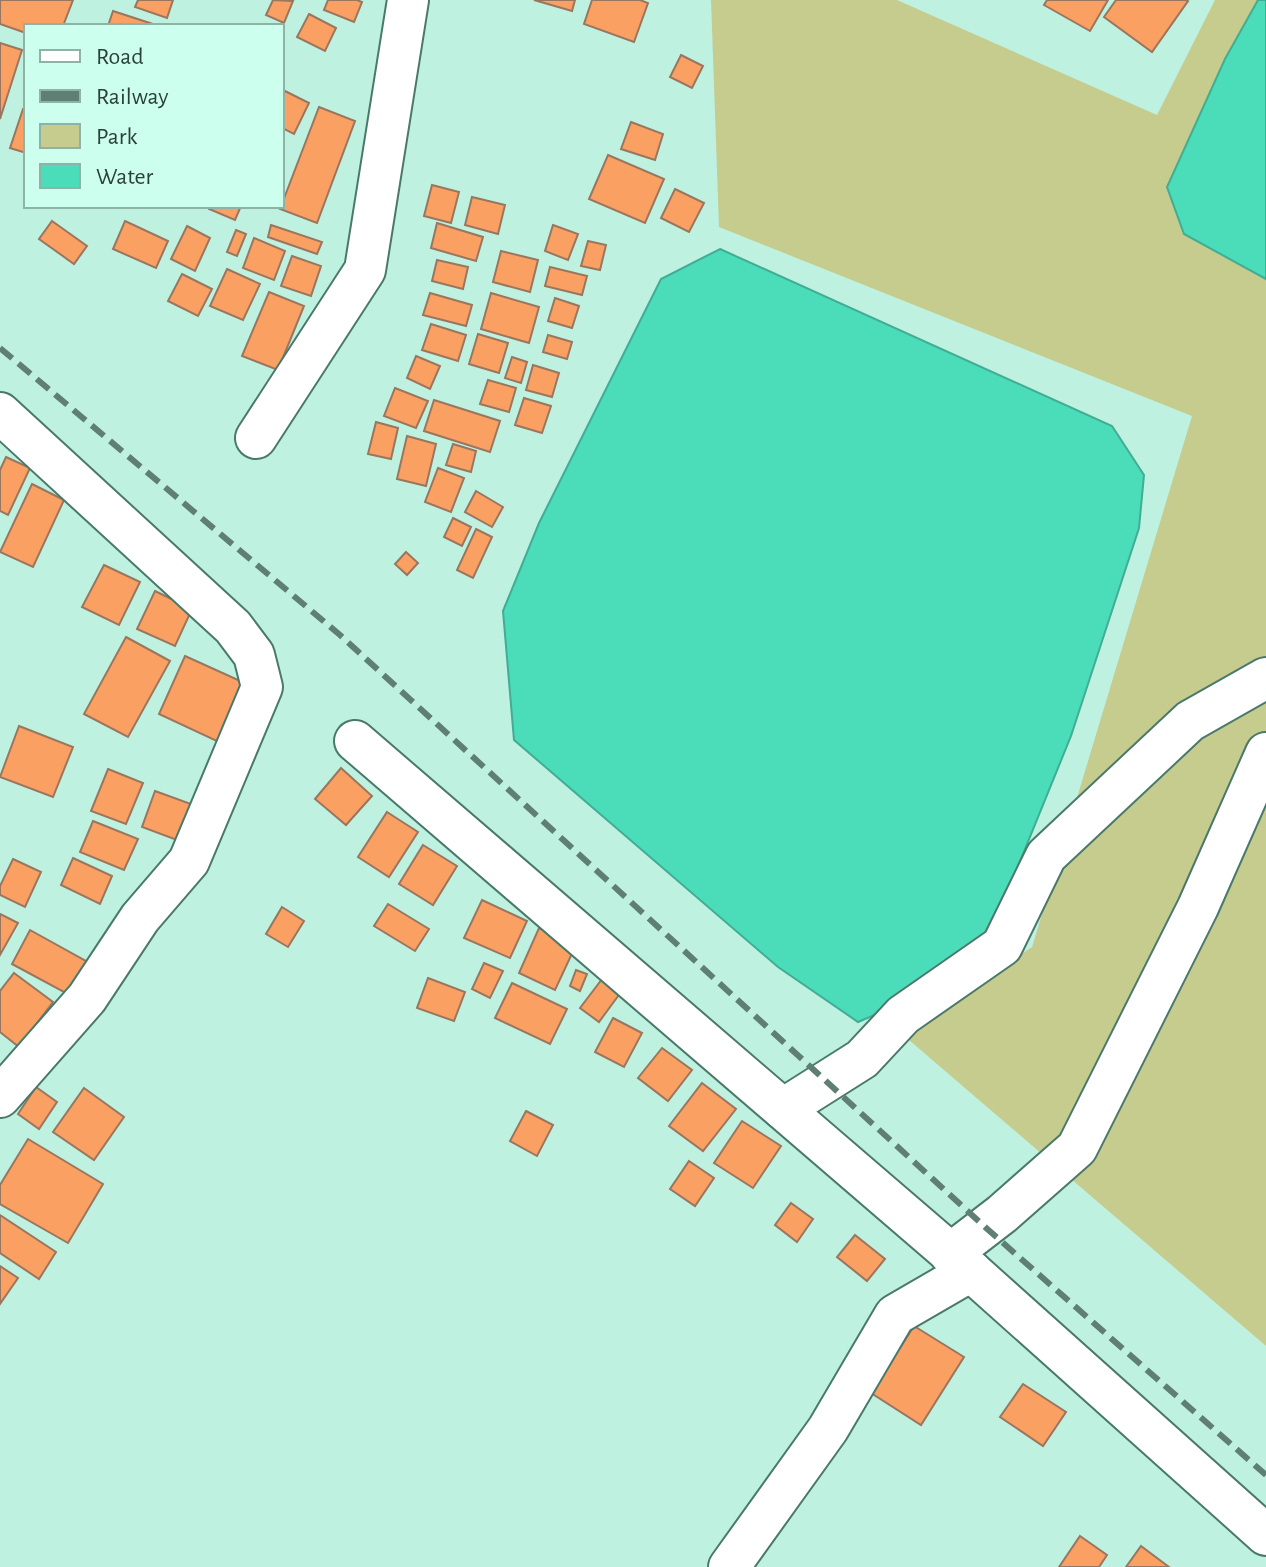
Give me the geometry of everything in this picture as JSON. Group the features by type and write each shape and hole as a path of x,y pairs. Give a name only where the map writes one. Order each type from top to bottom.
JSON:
{"street":[{"path":"256,438 365,270 408,0"},
{"path":"0,1097 87,998 140,918 189,861 262,687 254,655 233,627 3,425"},
{"path":"783,1109 862,1059 903,1015 1002,946 1046,856 1190,721 1266,678"},
{"path":"355,741 960,1263 1266,1535"},
{"path":"729,1567 828,1429 895,1315 960,1263 1002,1214 1077,1148 1198,907 1266,753"}],"green space":[{"path":"711,0 897,0 1157,115 1215,0 1266,0 1266,1346 902,1034 1032,947 1192,416 719,227"}],"water":[{"path":"1258,0 1266,0 1266,279 1184,234 1167,187 1225,59"},
{"path":"720,249 1112,426 1144,475 1139,528 1071,736 986,945 938,988 858,1022 778,967 514,740 503,611 539,523 661,279"}],"building":[{"path":"0,0 73,0 64,24 24,24 24,32 0,24"},
{"path":"138,0 173,0 167,18 135,7"},
{"path":"273,0 293,1 284,23 266,15"},
{"path":"328,0 362,2 354,22 324,10"},
{"path":"534,0 575,0 572,11"},
{"path":"592,0 640,0 648,3 634,42 584,24"},
{"path":"1047,0 1108,0 1090,31 1044,5"},
{"path":"1116,0 1188,1 1152,52 1104,17"},
{"path":"113,11 153,24 109,24"},
{"path":"309,14 336,28 325,51 297,37"},
{"path":"0,43 22,50 0,119"},
{"path":"681,55 703,66 692,88 670,77"},
{"path":"284,93 309,103 294,134 284,129"},
{"path":"319,107 355,121 317,223 280,209 284,208 284,199"},
{"path":"23,109 24,109 24,152 10,148"},
{"path":"631,122 663,134 655,160 621,149"},
{"path":"608,155 664,179 645,223 589,199"},
{"path":"432,185 459,192 451,223 424,216"},
{"path":"675,189 704,203 689,232 661,218"},
{"path":"472,197 505,205 498,234 465,225"},
{"path":"209,208 240,208 235,220"},
{"path":"52,221 87,246 74,264 39,239"},
{"path":"125,221 168,241 156,268 113,249"},
{"path":"437,223 483,237 476,261 431,248"},
{"path":"271,225 322,242 317,254 268,237"},
{"path":"553,225 578,234 568,260 545,251"},
{"path":"187,226 210,238 195,271 171,259"},
{"path":"236,230 246,234 237,256 227,252"},
{"path":"254,238 285,251 274,280 243,268"},
{"path":"588,241 606,245 600,270 581,266"},
{"path":"501,251 538,260 530,292 493,282"},
{"path":"292,256 321,266 311,296 281,286"},
{"path":"437,260 468,267 463,289 432,281"},
{"path":"550,267 587,276 582,295 545,286"},
{"path":"227,269 260,284 243,320 210,306"},
{"path":"182,274 212,289 198,316 168,301"},
{"path":"269,292 304,306 278,370 242,356"},
{"path":"430,293 472,305 466,326 423,315"},
{"path":"491,293 539,307 529,343 481,329"},
{"path":"555,298 579,306 572,328 548,321"},
{"path":"431,324 466,335 458,361 422,350"},
{"path":"478,334 508,343 499,373 469,364"},
{"path":"548,335 572,342 567,359 543,352"},
{"path":"416,356 440,366 430,389 407,378"},
{"path":"512,357 527,362 521,383 505,378"},
{"path":"533,365 559,373 552,397 526,390"},
{"path":"488,380 516,388 509,412 480,404"},
{"path":"395,388 428,401 416,428 384,416"},
{"path":"524,398 551,406 542,433 515,425"},
{"path":"434,400 500,421 490,452 424,431"},
{"path":"376,422 398,428 391,459 368,454"},
{"path":"407,436 436,444 426,486 397,479"},
{"path":"453,444 476,451 471,472 446,465"},
{"path":"6,457 30,468 8,515 0,511 0,470"},
{"path":"438,468 464,478 451,512 425,502"},
{"path":"32,484 64,500 33,567 0,552"},
{"path":"476,491 503,507 492,527 465,512"},
{"path":"453,518 471,527 462,546 444,537"},
{"path":"476,529 492,537 473,578 457,570"},
{"path":"406,552 418,563 407,575 395,564"},
{"path":"104,565 140,582 119,625 82,607"},
{"path":"155,591 192,609 175,646 137,629"},
{"path":"126,637 170,661 128,737 84,714"},
{"path":"185,656 247,684 221,743 159,714"},
{"path":"19,726 73,747 53,797 0,777"},
{"path":"341,768 372,796 346,825 315,799"},
{"path":"108,769 143,783 126,824 91,811"},
{"path":"155,791 191,804 177,840 142,827"},
{"path":"387,812 418,832 389,877 358,857"},
{"path":"93,821 138,839 124,870 80,852"},
{"path":"423,845 457,866 433,905 399,884"},
{"path":"73,858 112,876 100,904 61,885"},
{"path":"13,859 41,872 25,907 0,895 0,886"},
{"path":"482,900 527,921 510,958 464,938"},
{"path":"388,904 429,929 415,951 374,926"},
{"path":"282,907 304,921 288,947 266,934"},
{"path":"0,914 18,923 0,955"},
{"path":"539,928 576,945 555,990 519,973"},
{"path":"30,930 93,965 75,998 12,964"},
{"path":"484,963 503,971 490,998 472,989"},
{"path":"576,970 587,974 580,991 570,986"},
{"path":"14,973 53,1002 19,1047 0,1032 0,991"},
{"path":"428,978 465,992 454,1021 417,1008"},
{"path":"602,979 621,992 599,1022 580,1008"},
{"path":"512,983 567,1009 550,1044 495,1018"},
{"path":"613,1018 642,1033 624,1067 595,1052"},
{"path":"662,1048 692,1070 668,1101 638,1078"},
{"path":"702,1083 736,1109 703,1151 669,1126"},
{"path":"36,1087 57,1102 39,1129 18,1114"},
{"path":"84,1088 124,1117 94,1160 53,1132"},
{"path":"526,1111 553,1125 537,1156 510,1141"},
{"path":"742,1121 781,1146 753,1188 714,1163"},
{"path":"28,1139 103,1184 68,1243 0,1204 0,1185"},
{"path":"689,1161 714,1178 695,1206 670,1189"},
{"path":"791,1203 813,1219 797,1242 775,1225"},
{"path":"0,1215 56,1252 39,1279 0,1253"},
{"path":"855,1235 885,1259 867,1281 837,1257"},
{"path":"0,1266 18,1278 0,1304"},
{"path":"914,1326 964,1357 921,1425 871,1393"},
{"path":"1023,1384 1066,1412 1043,1446 1000,1417"},
{"path":"1080,1536 1107,1555 1099,1567 1059,1567"},
{"path":"1141,1546 1169,1567 1126,1567"}],"railway":[{"path":"0,348 340,635 985,1227 1266,1475"}]}
